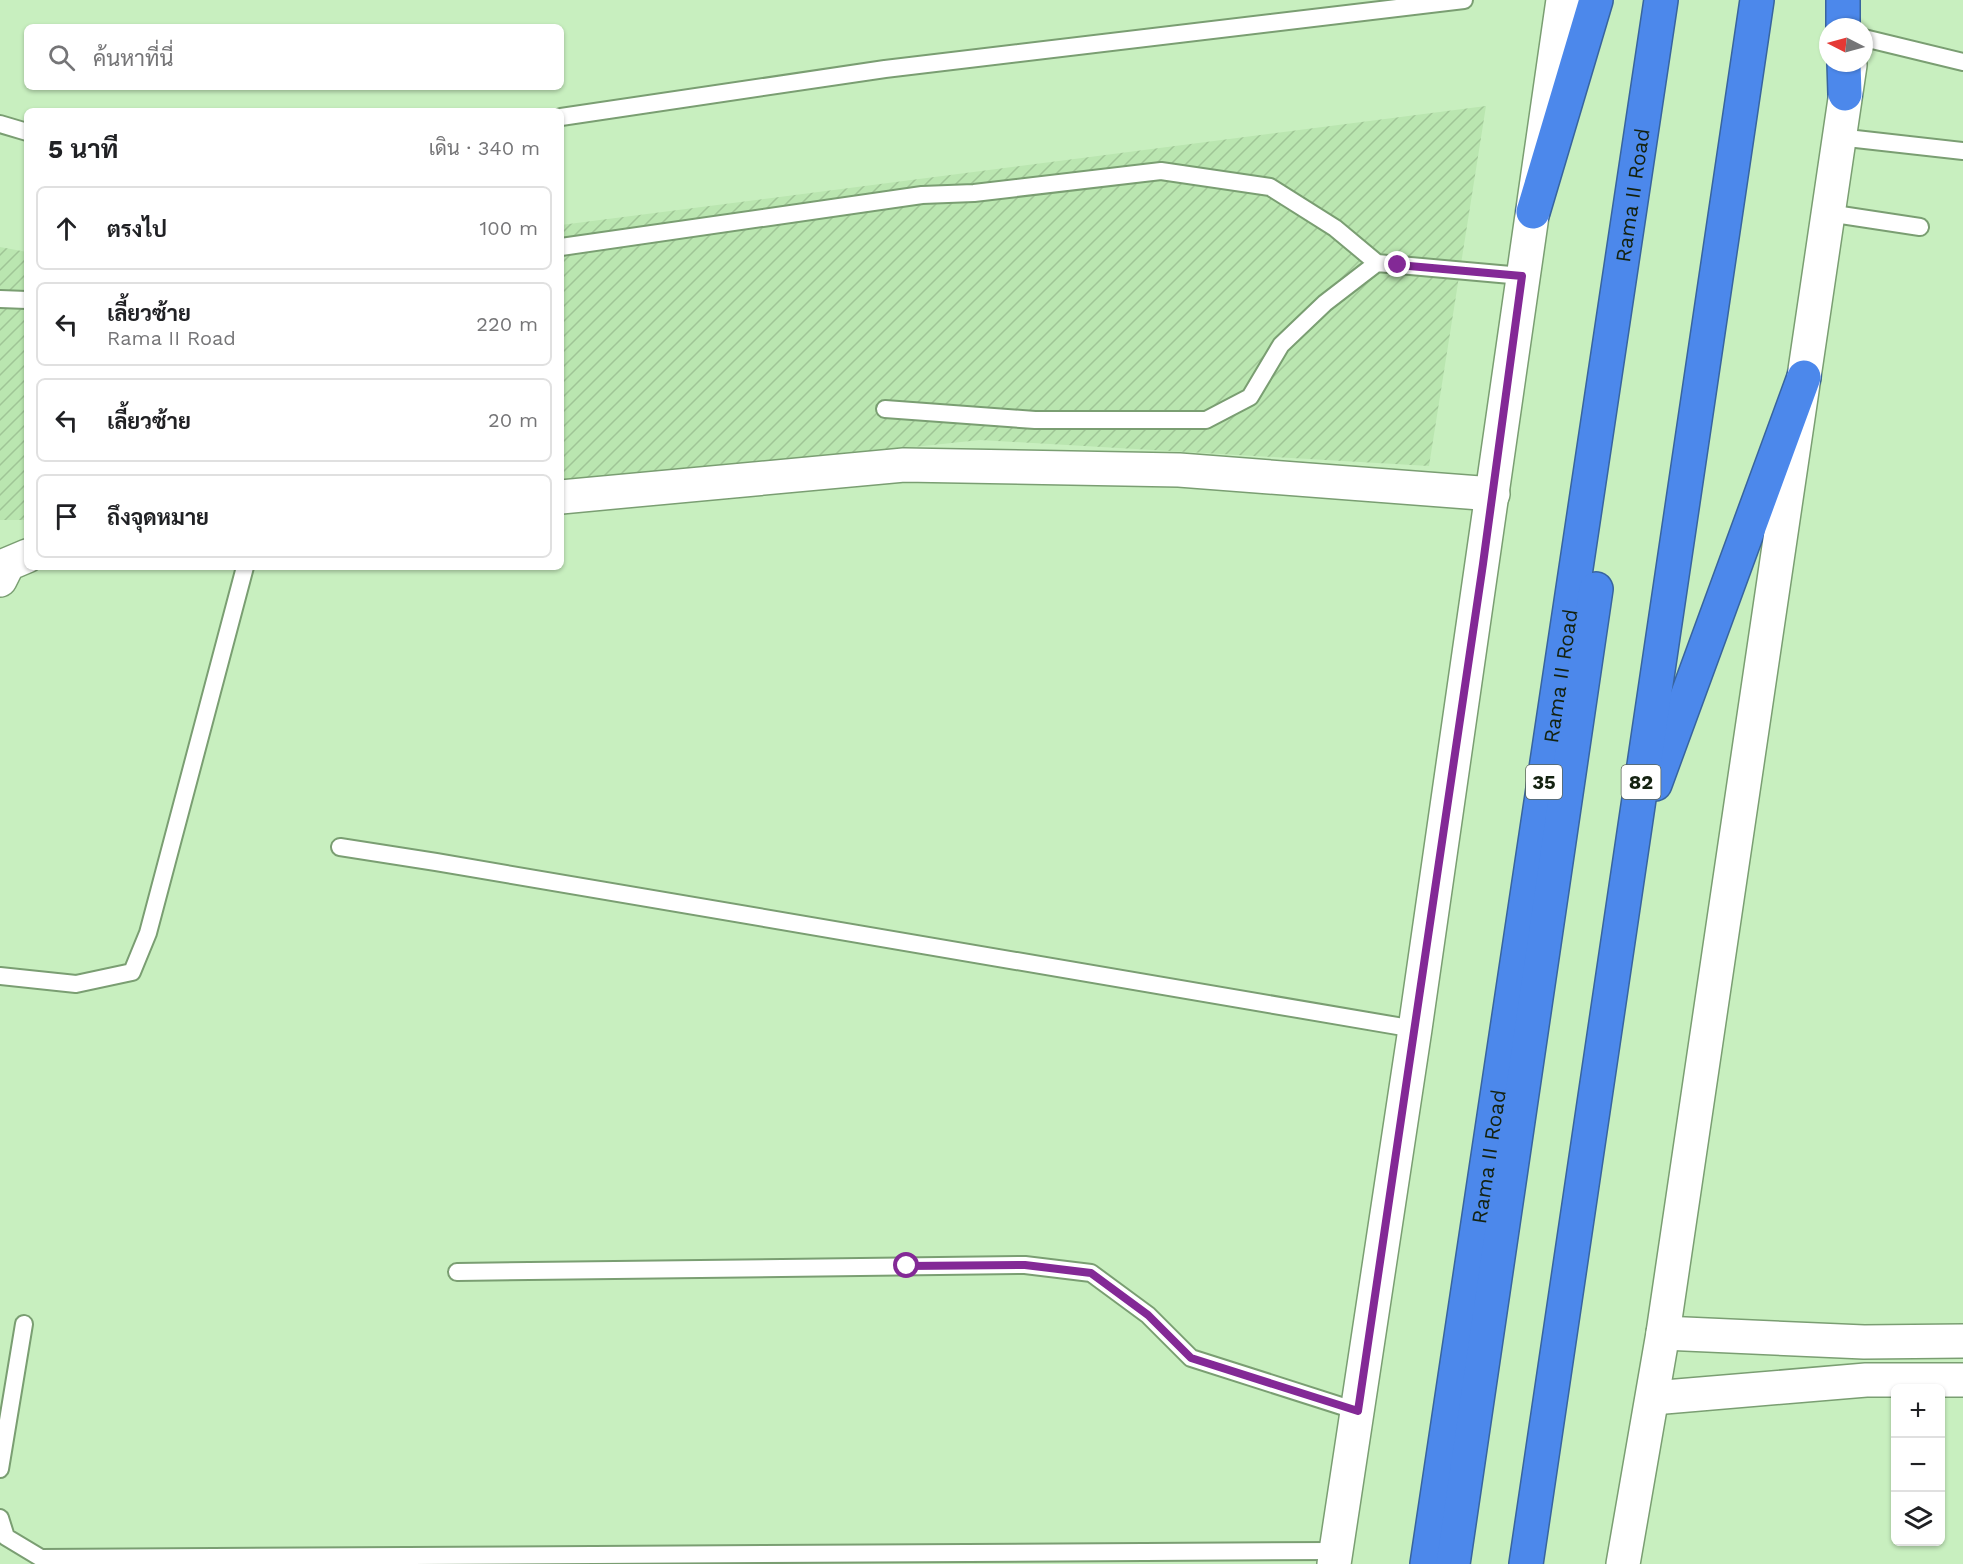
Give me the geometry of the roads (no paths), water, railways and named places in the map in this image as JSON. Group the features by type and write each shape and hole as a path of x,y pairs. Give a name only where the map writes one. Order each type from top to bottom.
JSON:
{"highway":[{"path":"1533,212 1596,0"},
{"name":"Rama II Road","path":"1427,1564 1661,0"},
{"path":"1453,1564 1683,0"},
{"name":"82","path":"1526,1564 1757,0"},
{"path":"1538,1564 1769,0"},
{"path":"1843,0 1843,18"},
{"path":"1651,795 1804,377"}],"main road":[{"path":"1335,1557 1415,1029 1563,0"},
{"path":"1857,18 1860,0"},
{"path":"1624,1560 1663,1333 1828,213 1846,73"},
{"path":"564,498 904,465 1179,470 1493,494"},
{"path":"0,580 8,564 24,557"},
{"path":"1663,1333 1864,1342 1963,1341"},
{"path":"1864,1342 1866,1380"},
{"path":"1653,1398 1866,1380 1963,1380"}],"lane":[{"path":"564,117 885,69 1464,0"},
{"path":"1873,40 1963,62"},
{"path":"0,124 24,131"},
{"path":"1838,137 1963,151"},
{"path":"564,247 922,195 974,193 1161,171 1270,187 1335,228 1377,263 1522,276"},
{"path":"1828,213 1920,227"},
{"path":"885,409 1035,420 1206,420 1250,397 1281,345 1325,303 1377,263"},
{"path":"0,299 24,300"},
{"path":"0,976 76,984 132,972 148,933 244,570"},
{"path":"340,847 1415,1029"},
{"path":"457,1272 1025,1265 1091,1273 1148,1315 1191,1358 1358,1411"},
{"path":"0,1469 24,1324"},
{"path":"0,1518 6,1537 40,1558 1335,1557"}]}
